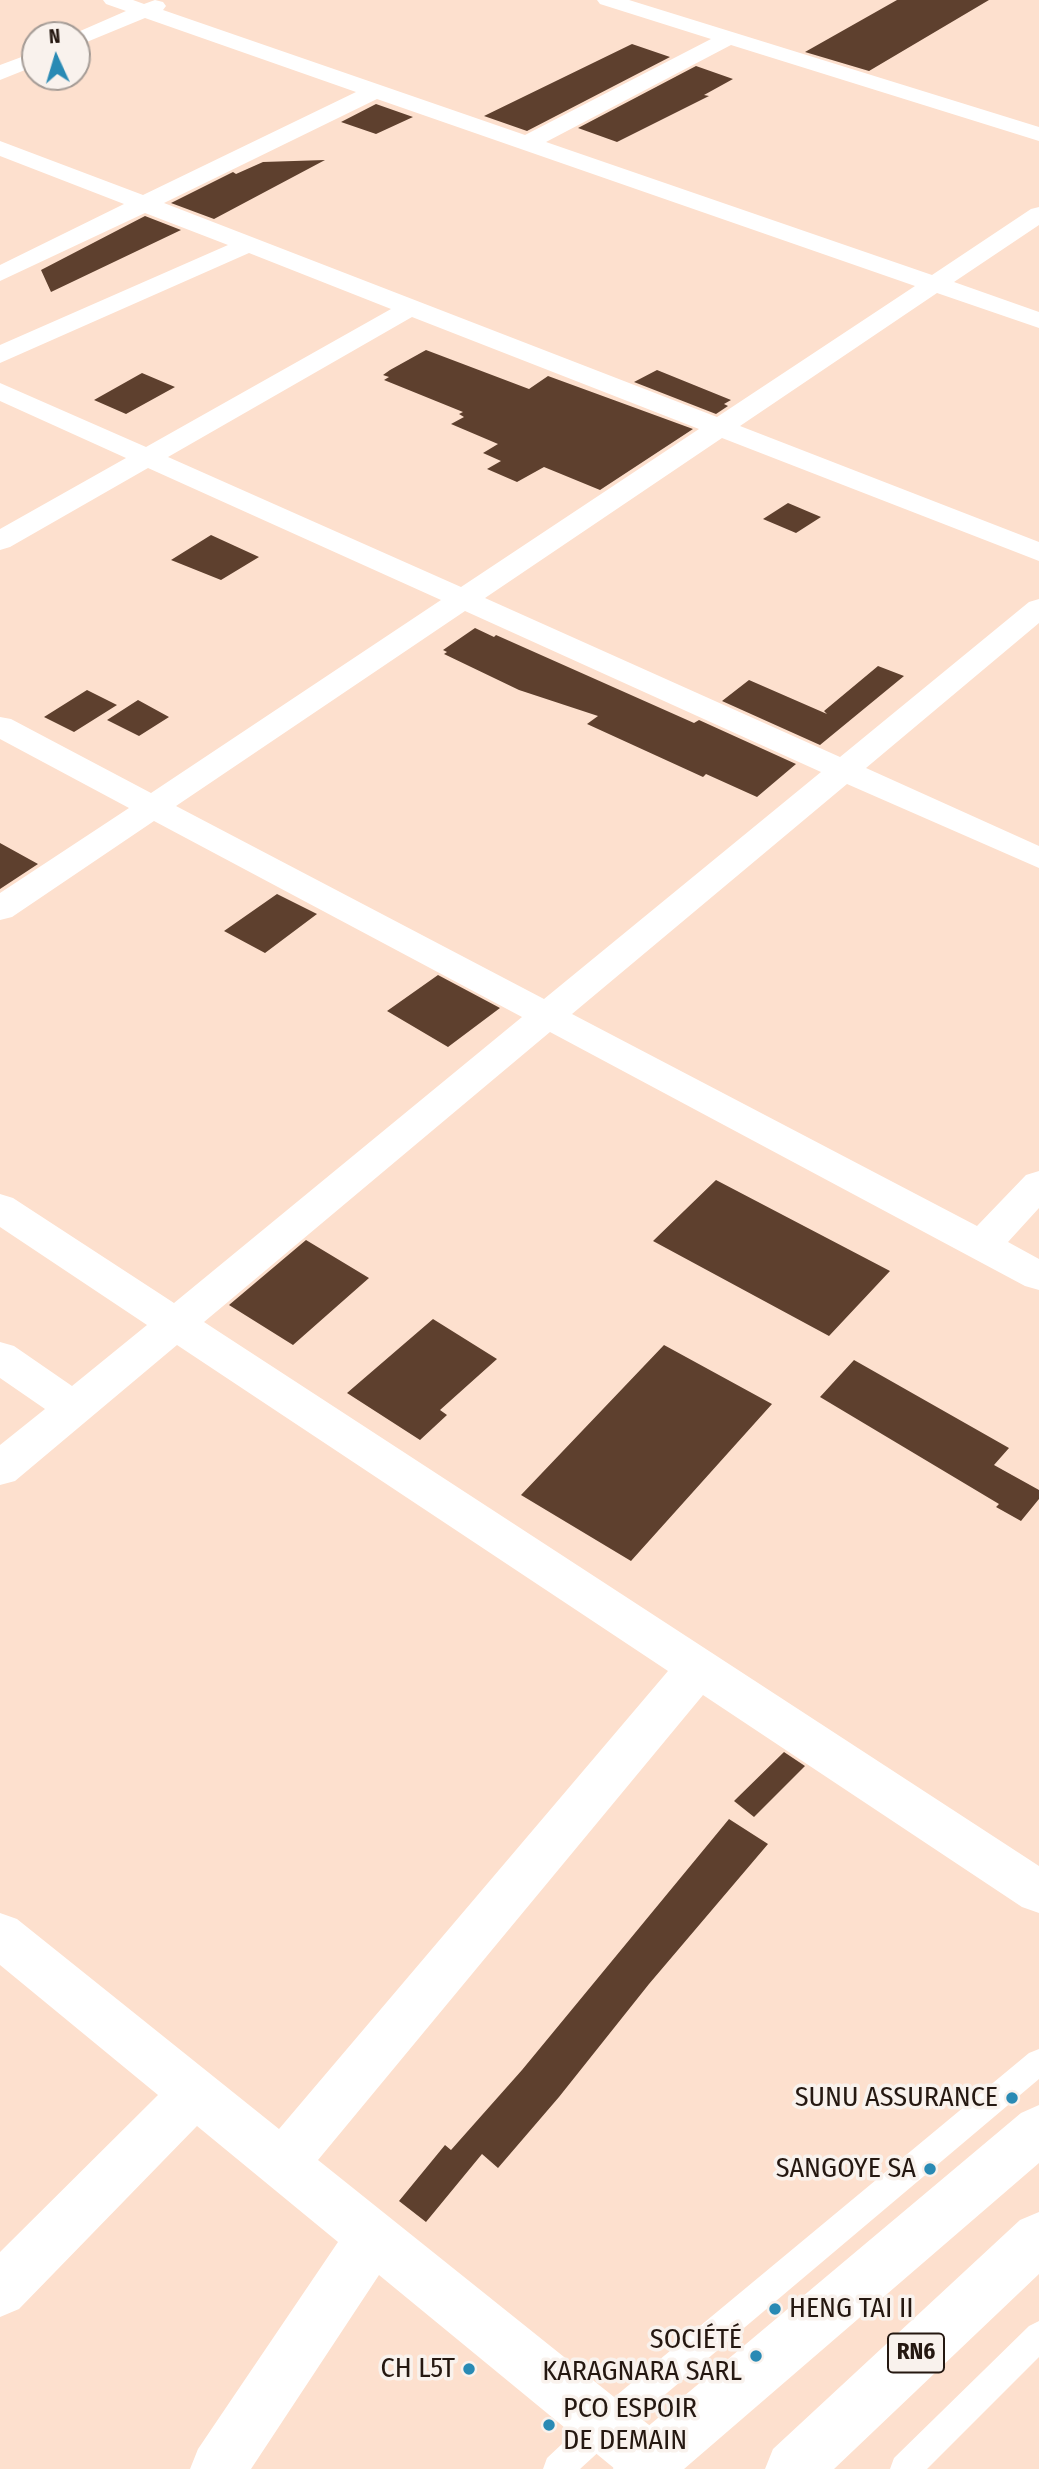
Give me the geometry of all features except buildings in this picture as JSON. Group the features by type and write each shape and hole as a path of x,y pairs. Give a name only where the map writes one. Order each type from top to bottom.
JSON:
{"main road":[{"path":"113,0 1039,320"},
{"path":"91,34 171,0"},
{"path":"607,0 1039,134"},
{"path":"527,143 729,38"},
{"path":"0,74 21,64"},
{"path":"0,274 375,91"},
{"path":"0,148 1039,552"},
{"path":"0,909 1039,214"},
{"path":"0,355 248,244"},
{"path":"0,541 410,308"},
{"path":"0,391 1039,858"},
{"path":"0,1469 1039,608"},
{"path":"0,726 1039,1276"},
{"path":"982,1246 1039,1184"},
{"path":"0,1208 1039,1892"},
{"path":"0,1357 74,1408"},
{"path":"282,2164 698,1668"},
{"path":"0,1935 605,2425 645,2465 1039,2130"},
{"path":"0,2290 195,2093"},
{"path":"218,2469 373,2237"},
{"name":"RN6","path":"793,2469 1039,2238"}],"lane":[{"path":"558,2469 605,2425 1039,2062"},
{"path":"905,2469 1039,2336"}],"place":[{"name":"SUNU ASSURANCE","path":"1012,2098"},
{"name":"SANGOYE SA","path":"930,2169"},
{"name":"HENG TAI II","path":"775,2309"},
{"name":"SOCIÉTÉ KARAGNARA SARL","path":"756,2356"},
{"name":"CH L5T","path":"469,2369"},
{"name":"PCO ESPOIR DE DEMAIN","path":"549,2425"}]}
